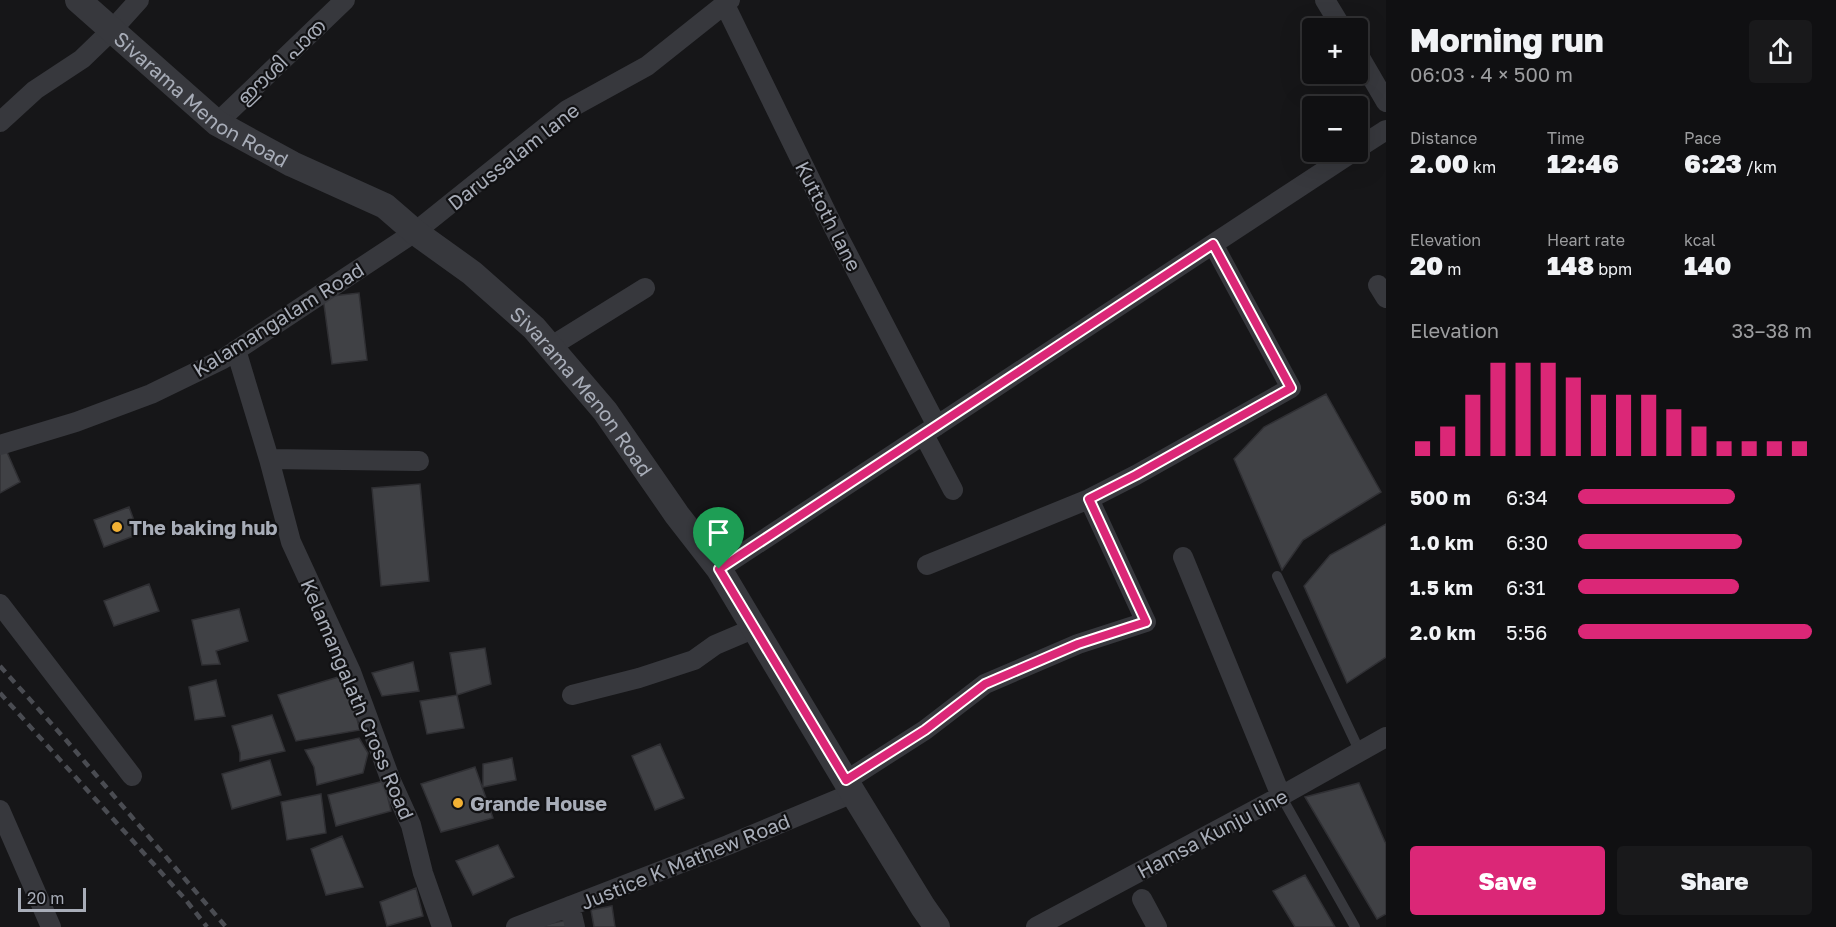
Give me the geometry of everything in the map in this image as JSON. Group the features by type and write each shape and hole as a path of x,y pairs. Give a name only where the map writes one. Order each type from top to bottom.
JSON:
{"street":[{"name":"Sivarama Menon Road","path":"78,0 217,123 292,164 385,206 415,232 472,273 534,328 605,411 677,515 719,569 937,927"},
{"path":"0,122 35,90 82,59 139,0"},
{"name":"ഈശി പാത","path":"217,123 345,0"},
{"path":"1325,0 1336,18"},
{"name":"Darussalam lane","path":"415,232 567,110 647,66 728,2"},
{"name":"Kuttoth lane","path":"728,2 930,430 953,490"},
{"path":"1379,72 1386,102"},
{"path":"1368,142 1386,130"},
{"path":"719,569 1338,162"},
{"name":"Kalamangalam Road","path":"0,445 76,422 151,394 236,350 415,232"},
{"path":"927,565 1089,499 1291,388 1213,244"},
{"path":"550,347 645,288"},
{"name":"Kelamangalath Cross Road","path":"236,350 291,542 351,672 391,781 411,825 423,873 442,927"},
{"path":"269,459 418,460"},
{"name":"Justice K Mathew Road","path":"516,927 728,845 850,787 985,684 1078,644 1146,622 1089,499"},
{"path":"1183,557 1281,796"},
{"path":"0,604 132,776"},
{"path":"572,695 639,678 694,660 715,645 755,628"},
{"name":"Hamsa Kunju line","path":"1036,927 1386,737"},
{"path":"0,810 51,927"},
{"path":"1142,899 1157,927"},
{"path":"570,906 575,927"}],"lane":[{"path":"1277,576 1359,752"},
{"path":"1281,796 1355,927"}],"building":[{"path":"359,293 367,360 332,364 323,297"},
{"path":"1326,394 1381,492 1303,540 1282,570 1234,459 1264,427"},
{"path":"3,443 20,482 0,493 0,444"},
{"path":"420,484 429,581 381,586 372,488"},
{"name":"The baking hub","path":"129,507 139,534 104,547 94,520"},
{"path":"1386,524 1386,657 1347,683 1304,586 1330,555"},
{"path":"149,584 159,611 114,626 104,601"},
{"path":"239,609 248,641 216,651 220,664 202,665 192,620"},
{"path":"485,648 491,684 457,695 450,653"},
{"path":"413,662 419,691 382,696 372,673"},
{"path":"345,675 360,730 296,741 278,695"},
{"path":"216,680 225,716 195,720 189,687"},
{"path":"457,695 464,728 427,734 420,701"},
{"path":"272,715 285,751 240,761 232,726"},
{"path":"359,738 368,753 363,773 317,785 314,767 305,750"},
{"path":"660,744 684,798 655,810 632,756"},
{"path":"512,758 516,780 483,787 483,764"},
{"path":"270,760 281,795 232,809 222,774"},
{"name":"Grande House","path":"475,767 493,818 441,832 421,784"},
{"path":"384,781 391,811 336,826 328,795"},
{"path":"1359,783 1386,844 1386,914 1377,919 1305,797"},
{"path":"321,794 326,833 287,840 281,802"},
{"path":"342,836 363,887 326,895 311,849"},
{"path":"498,845 514,877 473,895 456,861"},
{"path":"1305,875 1335,927 1295,927 1273,891"},
{"path":"416,888 423,916 387,926 380,902"},
{"path":"612,906 615,927 594,927 591,910"},
{"path":"567,920 568,927 539,927 539,926"}],"railway":[{"path":"0,666 226,927"},
{"path":"0,693 185,899 207,927"}],"place":[{"name":"The baking hub","path":"117,527"},
{"name":"Grande House","path":"458,803"}],"route":[{"path":"1213,244 1291,388 1089,499 1146,622 1078,644 985,684 925,730 846,780 719,569 1213,244"}]}
